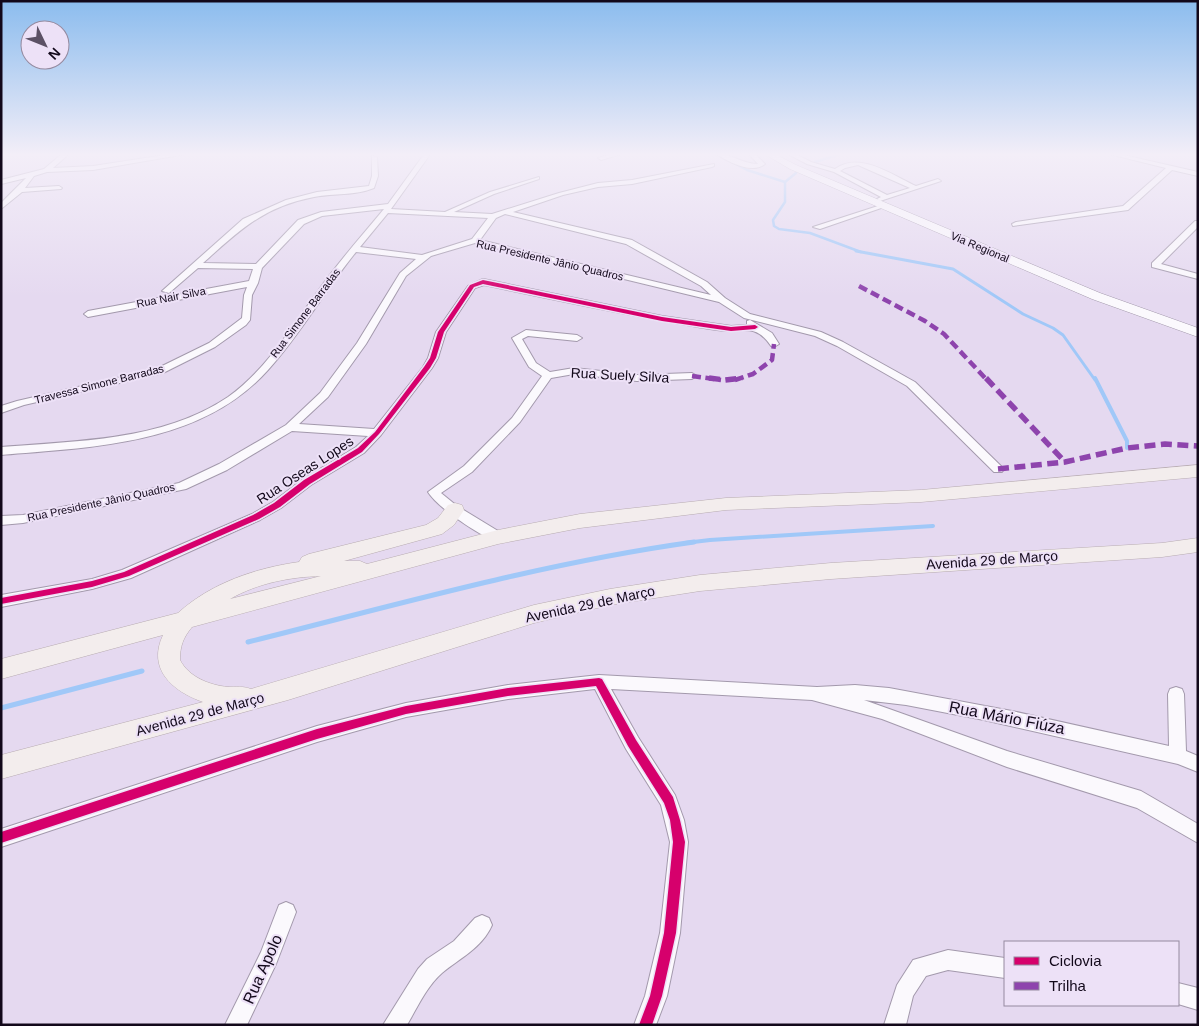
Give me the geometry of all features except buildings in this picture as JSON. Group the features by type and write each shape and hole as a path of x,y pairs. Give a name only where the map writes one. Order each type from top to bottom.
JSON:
{"main road":[{"name":"Via Regional","path":"881,201 1096,296 1198,333"},
{"path":"1,669 498,537 580,521 726,504 921,496 1198,471"},
{"path":"288,690 240,697 218,695 190,687 173,674 167,656 169,642 184,621 204,605 229,590 264,576 289,570 324,557 424,533 444,523 455,510"},
{"name":"Avenida 29 de Março","path":"1,767 288,690 534,614 628,594 700,583 831,570 1162,550 1198,546"},
{"path":"289,570 333,568 379,570"}],"street":[{"name":"Rua Nair Silva","path":"166,291 246,221 274,205 288,201"},
{"name":"Rua Simone Barradas","path":"1,451 122,439 190,421 214,410 235,397 251,383 294,330 353,249 393,201"},
{"path":"446,213 474,201"},
{"path":"258,267 305,220 322,214 388,208 493,216 539,201"},
{"path":"817,227 881,201"},
{"path":"1016,224 1125,208 1133,201"},
{"path":"504,212 639,246 704,284 722,300 747,316 818,334 840,344 911,384 998,469"},
{"path":"475,241 493,216"},
{"path":"1198,223 1155,265 1198,277"},
{"name":"Rua Presidente Jânio Quadros","path":"1,521 23,519 182,486 223,467 290,427 324,395 361,344 403,275 422,257 436,251 475,241 722,300"},
{"path":"353,249 422,257"},
{"name":"Rua Nair Silva","path":"194,265 258,267"},
{"name":"Travessa Simone Barradas","path":"1,410 21,403 147,374 171,366 212,345 243,323 247,318 248,295 254,283 258,267"},
{"name":"Rua Oseas Lopes","path":"1,600 92,584 126,574 256,517 360,450 377,433 427,368 446,322 472,286 477,283 483,282 662,319 738,330 755,327"},
{"name":"Rua Nair Silva","path":"88,314 254,283"},
{"path":"747,316 755,327 768,335 774,344"},
{"path":"498,537 455,510 436,496 434,492 468,468 516,420 548,375 532,365 517,338 526,333 577,338"},
{"name":"Rua Suely Silva","path":"548,375 574,371 637,378 692,376"},
{"path":"290,427 377,433"},
{"path":"599,682 632,743 669,800 675,820 678,842 670,934 656,996 645,1025"},
{"path":"1,838 317,734 406,710 508,692 599,682 812,694 882,712 1007,759 1140,800 1198,834"},
{"name":"Rua Mário Fiúza","path":"812,694 849,691 924,701 1044,723 1178,756 1198,764"},
{"path":"1176,694 1178,756"},
{"name":"Rua Apolo","path":"236,1025 269,957 286,912"},
{"path":"394,1025 425,976 434,966 461,948 482,925"},
{"path":"895,1025 904,992 920,966 948,960 1004,968"},
{"path":"1179,994 1198,999"}],"waterway":[{"path":"785,201 773,220 774,226 779,229 810,233 861,252"},
{"path":"856,251 861,252"},
{"path":"861,252 953,269 1023,314 1053,328 1063,335 1095,380"},
{"path":"1095,378 1127,441 1127,448"},
{"path":"685,543 933,526"},
{"path":"248,642 526,573 581,561 694,542"},
{"path":"1,708 142,671"}],"marked path":[{"path":"859,286 925,321 944,334 1065,462"},
{"path":"692,376 725,380 744,378 762,369 772,360 774,344"},
{"path":"998,469 1065,462 1127,448 1165,444 1198,446"}],"cycle path":[{"path":"1,601 92,584 126,574 256,517 277,505 307,482 360,450 377,433 427,368 433,358 441,332 472,286 483,282 662,319 731,329 755,327"},
{"path":"1,838 317,734 406,710 508,692 599,682 632,743 669,801 679,842 670,933 656,996 645,1025"}]}
